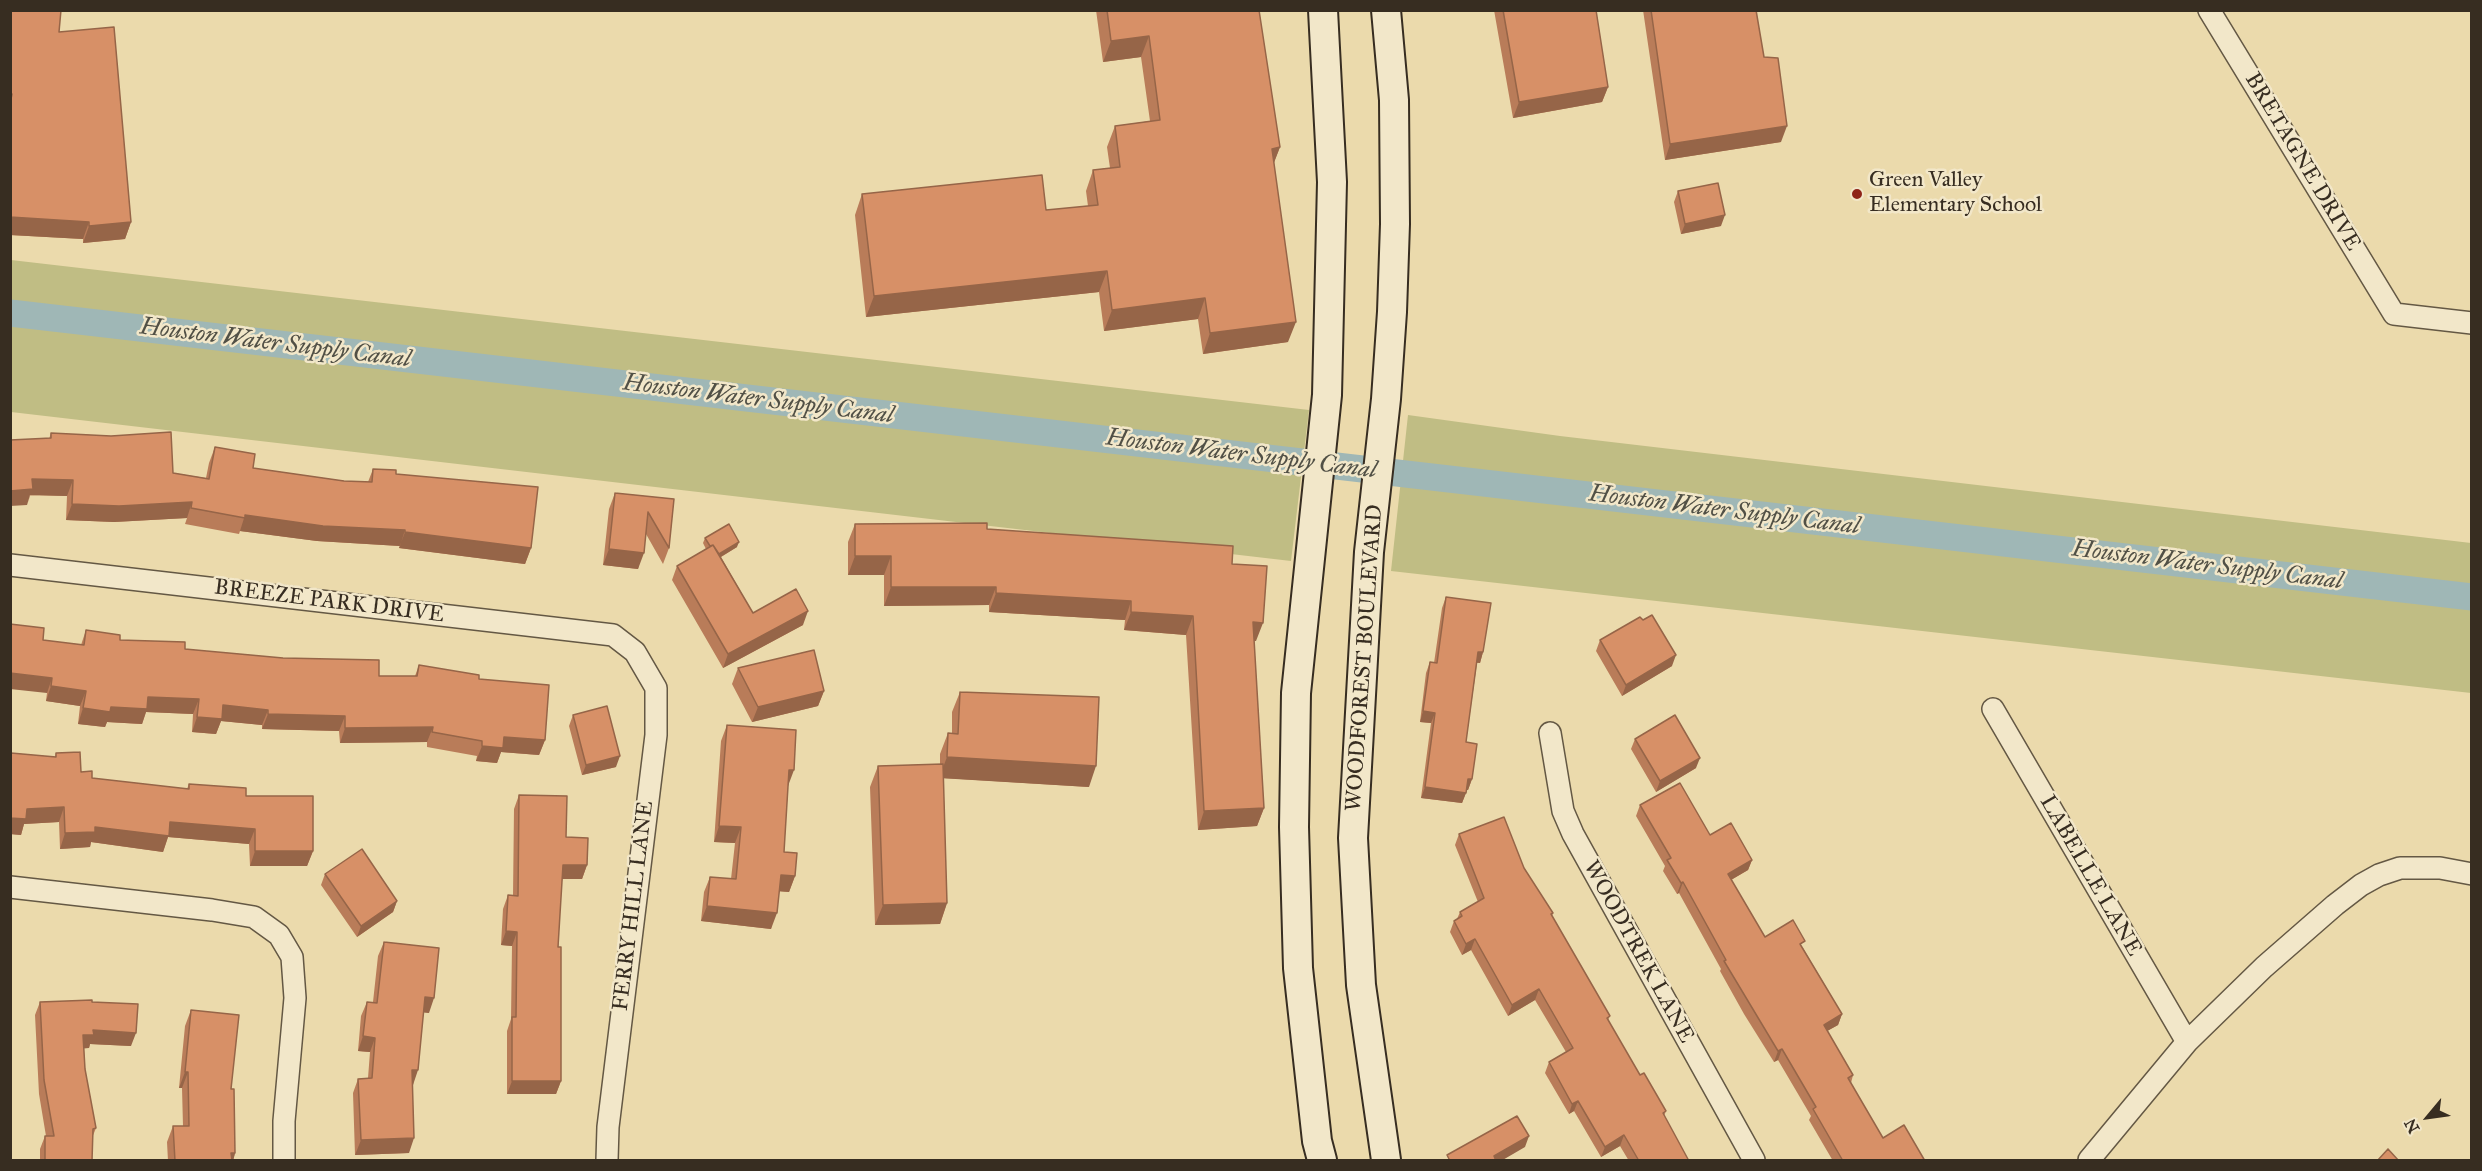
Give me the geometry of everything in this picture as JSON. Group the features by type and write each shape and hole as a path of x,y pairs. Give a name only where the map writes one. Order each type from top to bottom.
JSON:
{"main road":[{"path":"1322,1161 1317,1141 1298,968 1294,770 1296,693 1328,395 1332,182 1323,10"},
{"name":"WOODFOREST BOULEVARD","path":"1386,10 1394,100 1395,224 1386,399 1369,552 1353,838 1361,985 1386,1161"}],"street":[{"name":"BRETAGNE DRIVE","path":"2209,10 2394,314 2472,323"},
{"name":"BREEZE PARK DRIVE","path":"10,565 613,635 638,657"},
{"name":"FERRY HILL LANE","path":"607,1161 609,1116 656,735 656,688 638,657"},
{"name":"LABELLE LANE","path":"1993,709 2187,1042"},
{"name":"WOODTREK LANE","path":"1550,733 1563,811 1573,834 1754,1161"},
{"path":"2089,1161 2187,1042 2264,967 2335,904 2379,875 2400,868 2440,868 2472,874"},
{"path":"10,887 212,910 254,917 279,935 292,957 295,998 285,1098 284,1161"}],"shaded area":[{"path":"11,260 1309,410 1291,561 11,412"},
{"path":"1408,415 1560,436 2471,543 2471,693 1391,571"}],"building":[{"path":"10,10 61,10 59,32 114,27 131,222 89,226 89,222 10,217 10,104 12,94 10,94"},
{"path":"1107,10 1259,10 1280,147 1272,149 1296,322 1210,333 1205,298 1112,310 1107,271 874,296 862,194 1042,175 1046,210 1098,205 1093,170 1120,167 1115,126 1160,120 1149,36 1111,41"},
{"path":"1503,10 1596,10 1608,87 1519,102"},
{"path":"1651,10 1756,10 1764,57 1778,58 1787,126 1670,144"},
{"path":"1718,183 1725,215 1685,224 1678,191"},
{"path":"171,432 173,473 209,479 215,447 255,454 253,468 344,481 372,482 373,469 396,470 396,474 538,487 531,548 405,532 405,530 323,526 245,515 245,518 191,508 192,502 119,506 72,504 73,480 32,479 33,489 10,491 10,440 51,438 51,433 111,436"},
{"path":"615,493 674,499 669,548 648,512 644,553 609,549"},
{"path":"987,523 987,529 1233,546 1232,564 1267,566 1263,623 1253,622 1264,808 1204,811 1193,616 1131,612 1131,601 996,593 996,587 891,587 891,556 855,556 855,524"},
{"path":"729,524 739,542 719,554 705,538"},
{"path":"713,545 753,613 796,589 808,611 728,654 677,566"},
{"path":"1446,597 1491,603 1483,652 1478,652 1466,742 1477,744 1472,779 1468,779 1466,793 1425,787 1435,713 1423,711 1430,662 1437,663"},
{"path":"1652,615 1676,655 1626,685 1600,640 1640,617 1643,620"},
{"path":"10,624 44,628 43,640 84,645 86,630 120,635 120,640 185,642 185,649 283,658 379,660 379,676 417,676 419,665 479,675 479,679 549,685 545,740 504,737 503,748 482,746 482,741 432,732 433,727 345,728 345,716 268,714 268,710 223,705 222,719 197,717 199,699 148,697 147,709 111,707 110,712 83,708 86,691 51,686 52,678 10,673"},
{"path":"814,650 824,691 758,707 738,668"},
{"path":"960,692 1099,697 1096,766 947,757 948,733 958,734"},
{"path":"607,706 620,756 586,765 573,715"},
{"path":"1675,715 1700,758 1660,781 1635,739"},
{"path":"727,725 796,730 794,770 789,770 784,852 797,853 795,876 781,875 777,913 707,906 710,877 736,879 741,827 719,826"},
{"path":"80,752 81,772 92,771 92,778 189,789 189,784 246,788 246,796 313,796 313,851 255,851 255,829 170,822 169,836 95,827 95,832 65,833 64,807 27,809 26,819 10,818 11,753 56,757 56,753"},
{"path":"943,764 947,903 883,905 878,766"},
{"path":"1680,783 1710,835 1731,823 1752,860 1728,874 1765,937 1793,920 1805,941 1800,944 1842,1014 1824,1025 1853,1075 1848,1078 1883,1138 1904,1125 1925,1161 1843,1161 1813,1109 1816,1107 1782,1049 1778,1051 1724,961 1726,960 1683,882 1681,883 1667,860 1671,858 1640,805"},
{"path":"519,795 567,796 566,837 588,838 587,865 563,865 558,947 561,947 561,1081 512,1081 512,1017 516,1017 517,932 506,931 508,895 518,896"},
{"path":"1504,817 1524,868 1553,913 1551,914 1610,1016 1607,1018 1640,1075 1644,1073 1666,1111 1663,1113 1689,1161 1639,1161 1624,1135 1605,1147 1578,1101 1572,1104 1549,1062 1573,1048 1539,989 1512,1005 1475,939 1466,944 1454,921 1462,916 1460,912 1484,898 1459,834"},
{"path":"362,849 397,901 361,926 325,874"},
{"path":"384,942 439,948 434,998 425,997 418,1070 412,1070 414,1138 361,1140 358,1079 372,1078 375,1038 363,1036 367,1002 377,1003"},
{"path":"92,1000 92,1002 138,1004 136,1033 93,1030 94,1035 83,1035 85,1069 96,1128 93,1129 92,1161 45,1161 45,1136 54,1136 44,1080 40,1002"},
{"path":"191,1010 239,1015 231,1089 234,1089 235,1153 231,1153 232,1161 175,1161 173,1126 189,1126 188,1072 185,1072"},
{"path":"1517,1116 1529,1136 1494,1156 1496,1161 1450,1161 1447,1155"},
{"path":"2388,1149 2399,1161 2377,1161"}],"waterway":[{"name":"Houston Water Supply Canal","path":"10,313 2472,597"}],"place":[{"name":"Green Valley Elementary School","path":"1857,194"}]}
